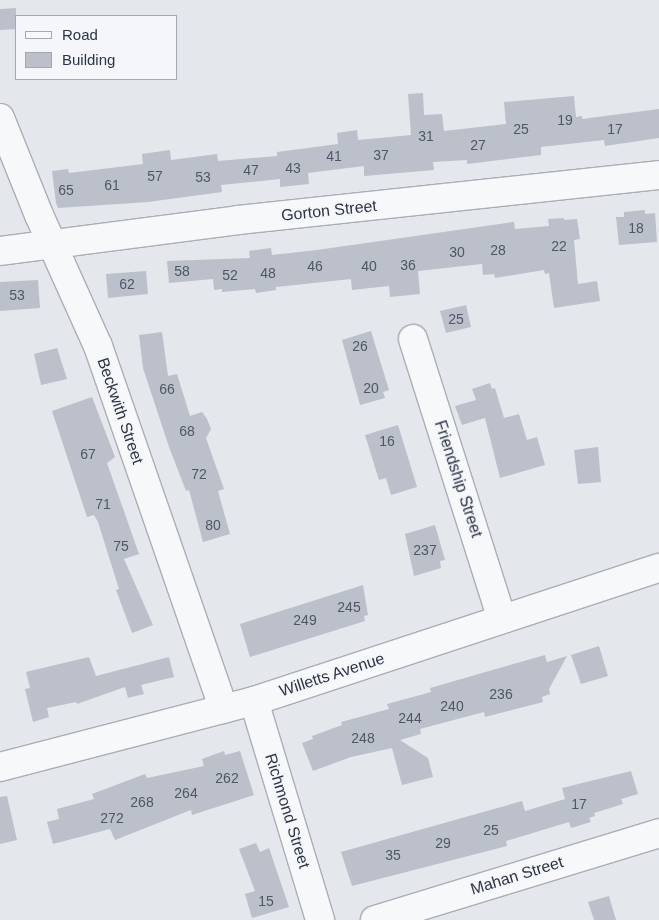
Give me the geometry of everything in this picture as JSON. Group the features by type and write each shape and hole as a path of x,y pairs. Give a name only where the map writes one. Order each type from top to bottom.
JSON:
{"street":[{"name":"Beckwith Street","path":"0,118 98,346 224,709"},
{"name":"Gorton Street","path":"0,251 54,246 238,220 659,175"},
{"name":"Friendship Street","path":"413,339 502,619"},
{"name":"Willetts Avenue","path":"0,768 254,701 659,568"},
{"name":"Richmond Street","path":"254,701 320,920"},
{"name":"Mahan Street","path":"376,920 659,833"}],"building":[{"path":"16,8 15,29 0,30 0,9"},
{"path":"423,93 424,115 442,114 444,131 506,124 504,102 574,96 576,117 582,116 582,119 659,109 659,138 605,146 604,140 541,147 541,155 467,164 467,160 433,162 434,170 364,176 364,166 308,173 309,184 280,187 280,179 221,185 222,192 148,202 58,208 56,203 52,171 68,169 69,173 143,164 142,154 170,150 171,160 217,154 218,161 277,156 277,152 338,144 337,133 357,130 358,140 411,135 408,94"},
{"path":"645,210 645,214 655,213 657,242 619,245 616,217 624,217 624,212"},
{"path":"564,218 564,220 577,219 580,239 574,240 578,284 597,281 600,301 554,308 549,273 545,274 544,270 495,278 494,274 483,275 482,264 418,271 420,294 390,297 389,286 352,290 351,279 276,287 276,290 256,293 255,289 222,292 222,289 214,290 213,279 169,283 167,261 250,258 249,251 271,248 272,255 514,222 515,229 549,226 548,219"},
{"path":"146,271 148,294 108,298 106,274"},
{"path":"38,280 40,308 0,311 0,282"},
{"path":"466,305 471,327 446,333 440,311"},
{"path":"371,331 389,390 383,392 385,398 360,405 342,340"},
{"path":"162,332 168,376 177,374 190,416 202,412 207,419 211,429 206,438 224,489 218,491 230,534 203,542 189,490 186,491 169,447 143,368 139,335"},
{"path":"57,348 67,379 41,385 34,354"},
{"path":"490,383 492,389 495,388 504,418 519,414 527,440 537,437 545,465 500,478 485,418 462,425 455,406 476,400 472,389"},
{"path":"92,397 115,457 107,463 139,554 124,559 153,625 132,633 116,590 119,589 98,522 94,515 87,517 52,411"},
{"path":"398,425 417,487 391,495 386,478 379,480 365,435"},
{"path":"598,447 601,482 578,484 574,450"},
{"path":"435,525 445,560 440,561 441,568 414,576 405,534"},
{"path":"363,585 368,615 364,616 365,621 250,657 240,624"},
{"path":"599,646 608,676 581,684 571,655"},
{"path":"545,655 547,662 567,656 549,689 550,694 542,697 543,702 485,717 484,712 420,729 421,734 400,740 428,758 433,777 402,785 392,748 351,757 313,771 302,743 313,739 312,736 342,725 341,722 389,709 387,704 431,692 430,688"},
{"path":"89,657 96,676 169,657 174,677 141,685 144,694 128,698 125,687 77,704 76,702 47,708 49,717 33,722 25,689 30,688 26,672"},
{"path":"224,751 225,755 240,751 254,795 192,815 191,810 115,840 110,829 53,844 47,822 59,819 57,809 94,799 92,794 145,774 147,778 204,766 202,759"},
{"path":"631,771 638,794 621,799 623,804 594,813 595,816 589,818 591,822 571,828 569,822 506,841 507,846 352,886 341,852 522,801 525,811 565,799 562,788"},
{"path":"7,796 17,840 0,844 0,797"},
{"path":"256,843 260,852 269,848 289,907 252,918 245,894 255,891 239,849"},
{"path":"609,896 616,920 594,920 588,902"}]}
